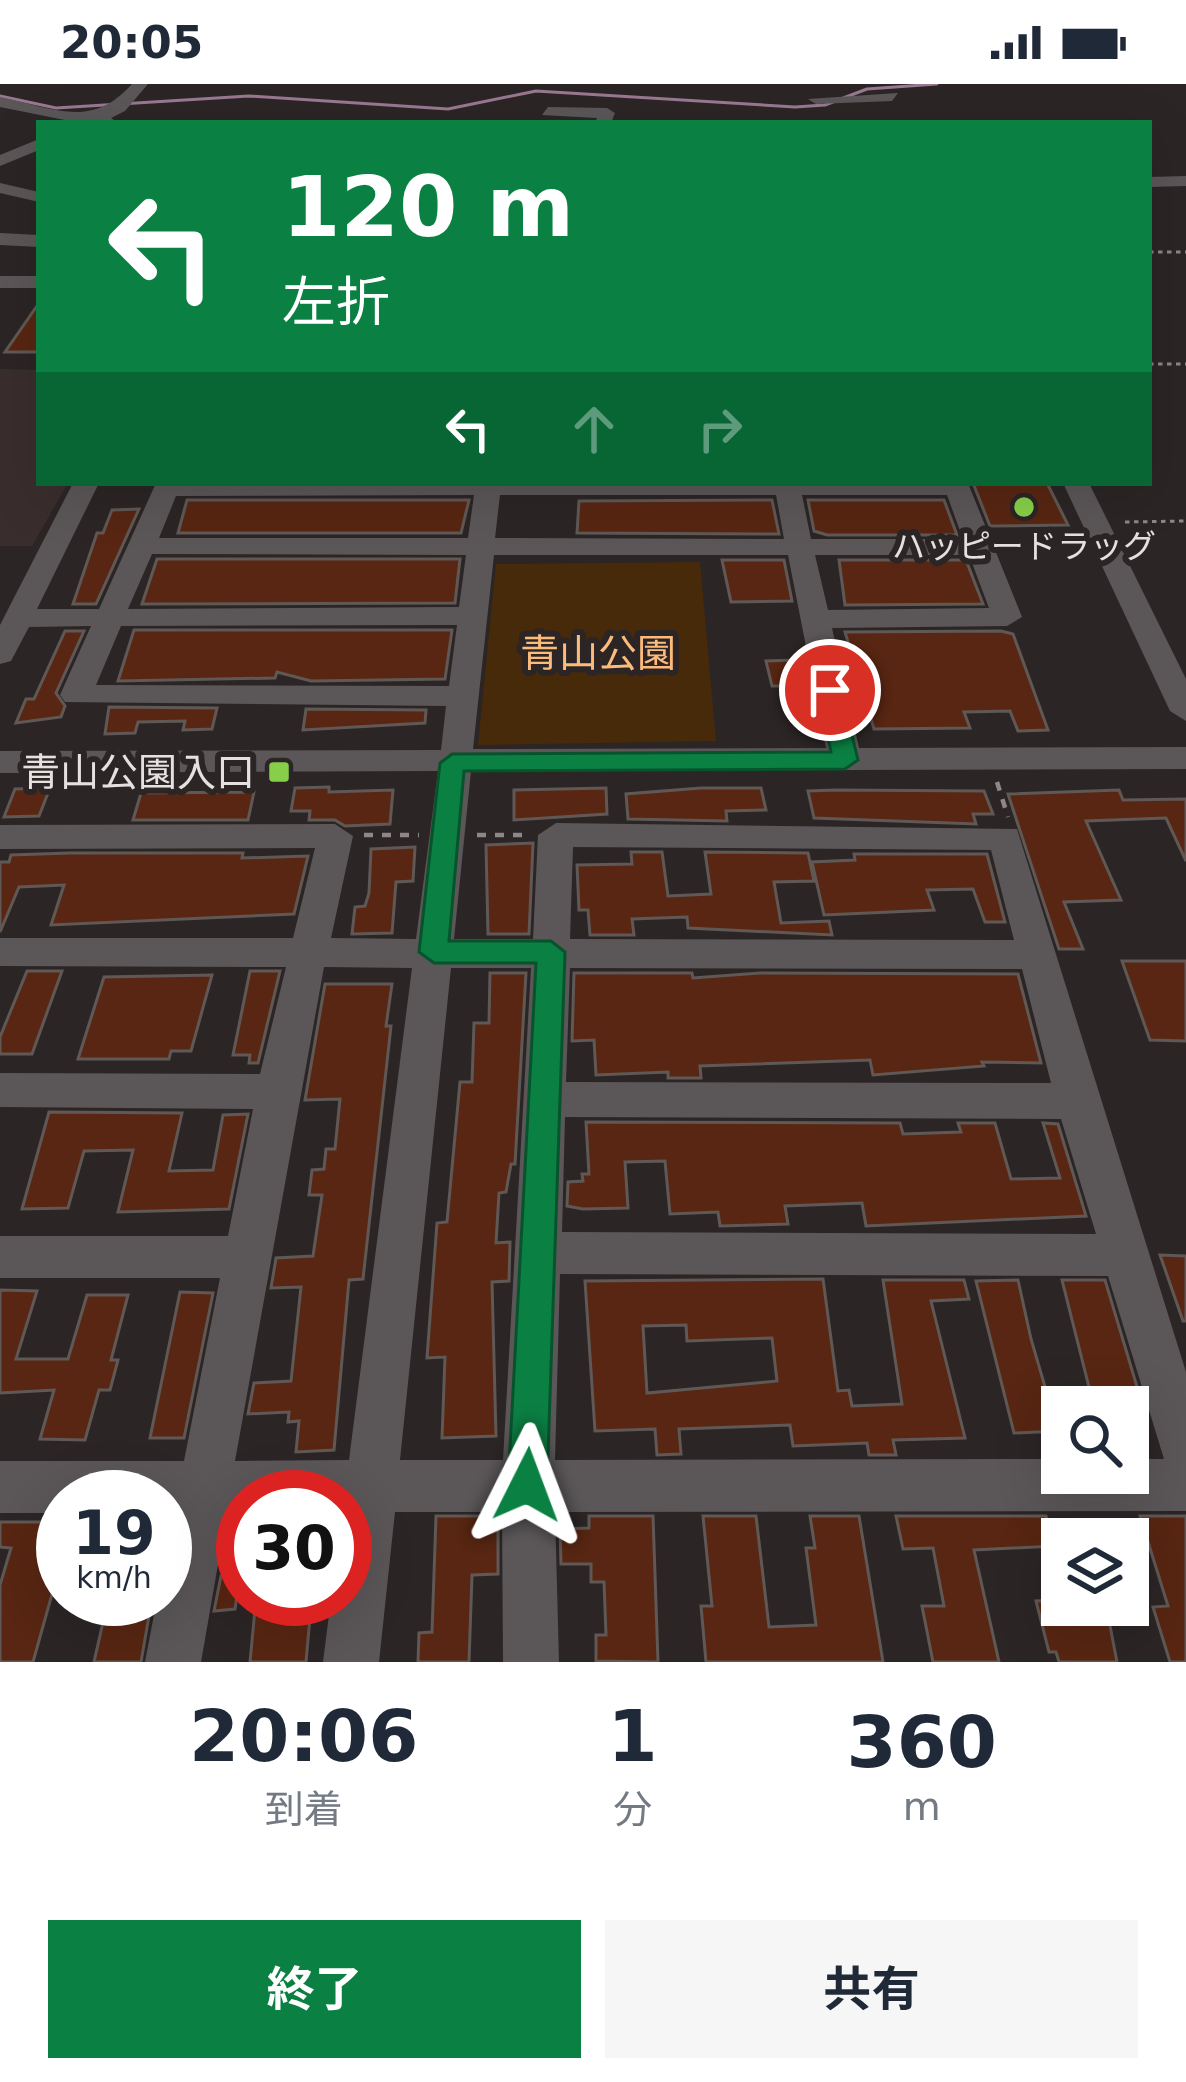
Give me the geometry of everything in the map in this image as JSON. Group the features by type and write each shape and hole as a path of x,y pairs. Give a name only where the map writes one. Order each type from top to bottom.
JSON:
{"street":[{"path":"101,120 140,84"},
{"path":"816,100 892,96"},
{"path":"0,102 88,120"},
{"path":"548,112 607,113 604,120"},
{"path":"0,161 36,145"},
{"path":"1152,182 1186,181"},
{"path":"0,188 36,196"},
{"path":"0,239 36,241"},
{"path":"0,282 36,282"},
{"path":"0,655 85,486"},
{"path":"168,486 76,695 461,696"},
{"path":"351,1662 452,763 488,486"},
{"path":"786,486 845,760"},
{"path":"814,619 1007,617 956,486"},
{"path":"1077,486 1186,711"},
{"path":"142,547 979,547"},
{"path":"20,618 472,616"},
{"path":"0,762 1186,758"},
{"path":"0,837 335,836 278,1092 172,1662"},
{"path":"531,1662 527,1485 556,836 1005,838 1077,1101 1186,1451"},
{"path":"0,952 1035,955"},
{"path":"0,1090 278,1092"},
{"path":"544,1099 1077,1101"},
{"path":"540,1253 1126,1255"},
{"path":"0,1257 247,1257"},
{"path":"0,1487 1186,1485"}],"path":[{"path":"1152,252 1186,252"},
{"path":"1152,364 1186,364"},
{"path":"1095,522 1186,521"},
{"path":"995,776 1011,827 1005,838"},
{"path":"335,836 428,834"},
{"path":"465,836 556,836"}],"shaded area":[{"path":"0,369 36,370 36,486 66,486 32,546 0,546"}],"green space":[{"name":"青山公園","path":"700,562 716,741 478,745 496,564"}],"building":[{"path":"36,307 36,352 5,352"},
{"name":"ハッピードラッグ","path":"974,486 1048,486 1068,525 990,526"},
{"path":"187,500 469,500 461,533 178,533"},
{"path":"772,500 779,534 577,533 579,501"},
{"path":"808,500 944,500 957,535 827,535 814,531"},
{"path":"139,509 96,604 73,604 97,533 103,533 112,510"},
{"path":"157,559 460,559 455,603 142,604"},
{"path":"722,560 784,560 792,601 731,602"},
{"path":"839,560 966,560 983,604 845,605"},
{"path":"134,630 452,630 445,679 311,681 277,672 275,678 118,681"},
{"path":"65,631 84,631 56,693 65,706 61,717 16,723 26,699 34,699"},
{"path":"845,632 1013,634 1048,730 1018,731 1010,711 964,712 970,728 874,729"},
{"path":"797,660 803,686 772,686 766,661"},
{"path":"109,707 217,708 212,729 183,730 185,721 138,722 135,733 105,734"},
{"path":"306,709 426,710 425,723 303,730"},
{"path":"329,787 329,792 393,790 390,824 345,826 335,820 309,820 310,811 291,811 295,788"},
{"path":"50,788 39,816 4,817 15,789"},
{"path":"606,788 607,814 514,820 514,790"},
{"path":"761,788 766,810 726,811 727,821 628,819 626,794"},
{"path":"1119,790 1123,800 1186,799 1186,861 1166,818 1086,821 1121,900 1064,902 1083,949 1059,949 1008,794"},
{"path":"808,791 984,791 993,814 973,814 976,824 814,818"},
{"path":"254,792 248,820 133,820 141,793"},
{"path":"533,843 529,934 488,934 486,845"},
{"path":"415,847 413,881 396,882 392,933 352,934 355,907 365,906 369,893 371,849"},
{"path":"631,852 662,852 668,896 711,894 705,852 808,853 814,881 774,882 781,923 829,921 832,935 688,928 687,917 632,919 634,935 590,935 588,910 579,910 577,865 632,864"},
{"path":"854,854 987,854 1005,922 985,922 973,889 927,890 934,910 824,915 812,862 855,860"},
{"path":"11,855 308,856 294,914 51,925 64,885 19,887 0,932 0,862 9,862"},
{"path":"1122,961 1186,961 1186,1041 1150,1040"},
{"path":"27,971 62,971 32,1054 0,1054 0,1037"},
{"path":"250,971 280,971 258,1063 249,1063 250,1055 233,1055"},
{"path":"490,973 526,973 515,1164 511,1164 506,1192 499,1193 496,1243 510,1242 509,1281 492,1282 496,1436 442,1438 445,1357 427,1358 437,1223 447,1222 460,1082 472,1082 474,1023 489,1023"},
{"path":"574,973 692,973 693,978 760,973 1018,974 1041,1063 982,1062 984,1066 873,1075 870,1060 700,1066 701,1078 668,1078 668,1072 596,1075 594,1040 572,1041"},
{"path":"212,975 191,1051 171,1051 169,1059 78,1059 104,977"},
{"path":"325,984 392,984 386,1026 391,1026 363,1279 349,1280 334,1450 296,1452 299,1421 288,1422 289,1412 248,1414 254,1383 291,1381 301,1287 271,1288 276,1258 313,1256 322,1195 309,1195 312,1170 324,1169 326,1149 335,1149 340,1099 305,1100"},
{"path":"49,1112 182,1113 169,1171 213,1170 223,1115 248,1114 229,1209 118,1212 133,1150 84,1151 68,1208 22,1209"},
{"path":"586,1122 900,1123 903,1134 961,1132 958,1123 995,1123 1011,1179 1060,1178 1043,1123 1058,1124 1086,1216 866,1226 862,1203 785,1206 788,1224 720,1226 718,1212 670,1214 665,1161 625,1162 628,1208 567,1206 568,1182 583,1181 582,1174 589,1174"},
{"path":"1160,1255 1186,1256 1186,1321 1183,1321"},
{"path":"823,1279 838,1391 849,1390 852,1406 902,1404 883,1280 964,1280 969,1299 931,1301 965,1438 893,1440 896,1455 869,1455 867,1443 793,1446 790,1425 679,1429 681,1454 657,1455 655,1429 595,1431 585,1281","holes":["686,1325 687,1341 772,1338 777,1381 647,1393 643,1326"]},
{"path":"1018,1280 1045,1386 1041,1386 1041,1432 1014,1433 976,1281"},
{"path":"1062,1280 1105,1280 1137,1386 1089,1386"},
{"path":"0,1290 37,1291 16,1359 68,1359 87,1295 128,1295 111,1360 118,1360 110,1390 99,1390 85,1440 40,1439 54,1390 0,1393"},
{"path":"180,1292 213,1293 184,1438 150,1438"},
{"path":"436,1516 498,1516 498,1574 472,1575 469,1662 418,1662 419,1633 432,1632"},
{"path":"589,1516 653,1516 658,1662 596,1661 596,1635 606,1635 604,1582 591,1582 591,1564 561,1564 560,1529 589,1528"},
{"path":"703,1516 756,1516 769,1627 816,1625 806,1548 815,1548 810,1516 859,1516 883,1662 706,1662 701,1606 712,1606"},
{"path":"896,1516 1046,1516 1041,1518 1041,1547 974,1550 999,1662 933,1662 922,1606 944,1606 933,1548 903,1549"},
{"path":"1186,1516 1186,1662 1170,1662 1153,1607 1168,1606 1149,1545 1149,1518 1141,1518"},
{"path":"0,1522 36,1522 36,1626 43,1626 33,1662 0,1662 0,1585 11,1548 0,1547"},
{"path":"102,1626 147,1626 141,1662 94,1662"},
{"path":"253,1626 309,1626 306,1662 250,1662"},
{"path":"1042,1626 1110,1626 1117,1662 1059,1662 1056,1652 1049,1652"}],"waterway":[{"path":"0,96 56,108 249,96 448,109 536,91 795,107 825,105 867,89 937,84"}],"place":[{"name":"ハッピードラッグ","path":"1024,507"},
{"name":"青山公園入口","path":"279,772"}],"route":[{"path":"527,1485 551,952 434,952 452,763 845,760 830,690"}]}
